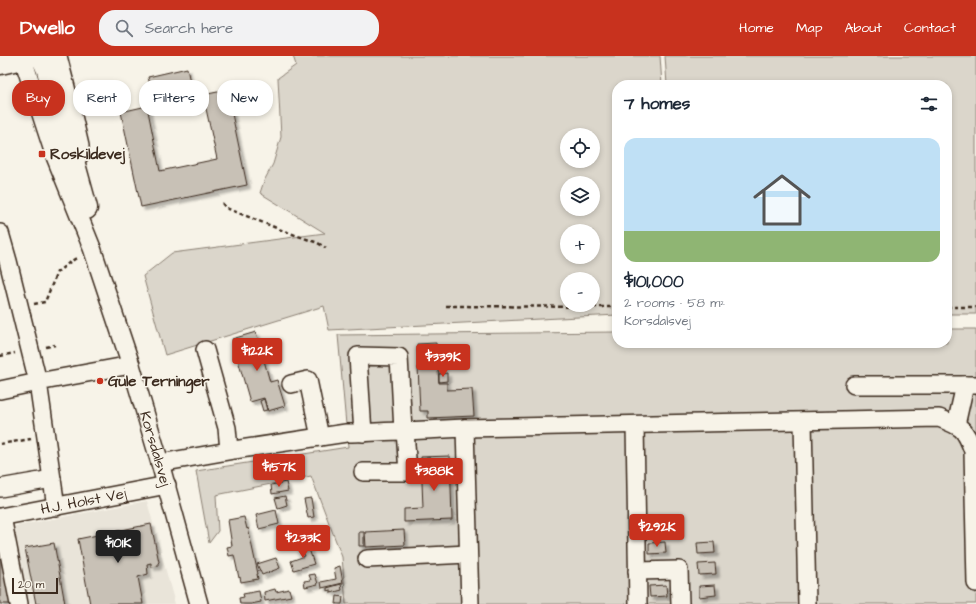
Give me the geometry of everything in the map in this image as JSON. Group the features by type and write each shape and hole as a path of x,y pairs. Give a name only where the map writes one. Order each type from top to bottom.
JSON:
{"main road":[{"path":"0,63 28,56 48,70 86,208"}],"street":[{"name":"Korsdalsvej","path":"28,56 54,154 92,248 131,365 167,485 199,604"},
{"name":"Korsdalsvej","path":"58,56 80,146 86,208 92,248"},
{"path":"0,233 38,382 56,507"},
{"path":"205,350 227,428 229,450"},
{"path":"363,433 358,356 399,358 408,472 363,472"},
{"path":"0,390 131,365"},
{"path":"291,384 308,380 320,437"},
{"path":"854,385 970,385 956,425"},
{"path":"160,463 229,450 346,433 465,428 939,418 956,425 965,432 973,442 976,583"},
{"path":"803,421 807,604"},
{"path":"635,424 638,604"},
{"path":"465,428 470,604"},
{"path":"0,488 52,478"},
{"name":"H.J. Holst Vej","path":"1,517 167,485"},
{"path":"1,517 19,604"},
{"path":"367,559 468,554"},
{"path":"637,571 679,563 680,604"}],"path":[{"path":"222,203 226,208 326,248"},
{"path":"19,306 45,302 57,272 92,248"},
{"path":"446,306 612,307"},
{"path":"952,307 976,307"},
{"path":"0,444 46,436"}],"shaded area":[{"path":"293,56 660,56 662,80 612,80 612,315 329,330 324,306 165,355 143,276 172,253 325,233 260,193 264,181 273,164 281,137 278,78 296,65"},
{"path":"665,56 976,56 976,314 952,314 952,80 667,80"},
{"path":"952,329 976,329 976,604 346,604 342,557 311,476 216,495 218,531 209,543 196,471 348,447 338,335 612,332 612,348 952,348"},
{"path":"147,501 175,604 0,604 0,529"}],"building":[{"path":"187,68 190,80 149,80 148,77"},
{"path":"217,92 217,116 232,116 247,185 141,207 122,116 131,116 131,110 139,108 139,116 149,116 160,171 217,159 208,116 209,116 209,94"},
{"path":"256,332 270,382 277,380 285,406 268,411 264,398 250,402 232,339"},
{"path":"436,343 439,383 447,383 447,390 472,389 474,416 428,418 428,411 420,411 417,344"},
{"path":"447,373 447,381 439,382 439,374"},
{"path":"264,399 267,410 263,411 260,401"},
{"path":"450,456 452,520 404,522 404,509 423,508 421,457"},
{"path":"286,482 288,491 272,494 271,485"},
{"path":"285,496 287,505 278,508 275,498"},
{"path":"311,498 314,517 308,518 304,499"},
{"path":"276,510 279,524 259,529 256,515"},
{"path":"244,517 247,529 248,528 258,579 241,582 234,555 229,556 227,547 232,546 228,520"},
{"path":"151,524 159,562 158,566 151,567 151,563 147,564 148,574 138,577 143,604 90,604 78,539"},
{"path":"404,530 405,545 366,547 365,532"},
{"path":"359,532 364,532 364,546 359,546"},
{"path":"665,542 666,553 649,554 649,543"},
{"path":"714,542 715,553 698,554 697,543"},
{"path":"54,543 65,604 36,604 25,548"},
{"path":"307,543 314,564 294,570 291,561 305,556 300,546"},
{"path":"4,552 13,604 0,604 0,553"},
{"path":"276,558 280,568 262,575 257,564"},
{"path":"715,563 716,574 699,575 698,564"},
{"path":"340,566 343,583 322,588 321,582 336,579 334,568"},
{"path":"315,574 318,584 305,587 304,581 311,580 309,575"},
{"path":"341,584 342,590 331,593 331,590 327,591 327,588"},
{"path":"666,585 667,596 650,597 649,586"},
{"path":"715,585 716,595 699,597 699,586"},
{"path":"275,589 276,592 289,589 291,596 265,601 264,592"},
{"path":"259,591 261,602 240,604 239,598 244,597 243,594"},
{"path":"337,596 343,597 342,604 336,604"}],"place":[{"name":"Roskildevej","path":"42,154"},
{"name":"Gule Terninger","path":"100,381"}]}
